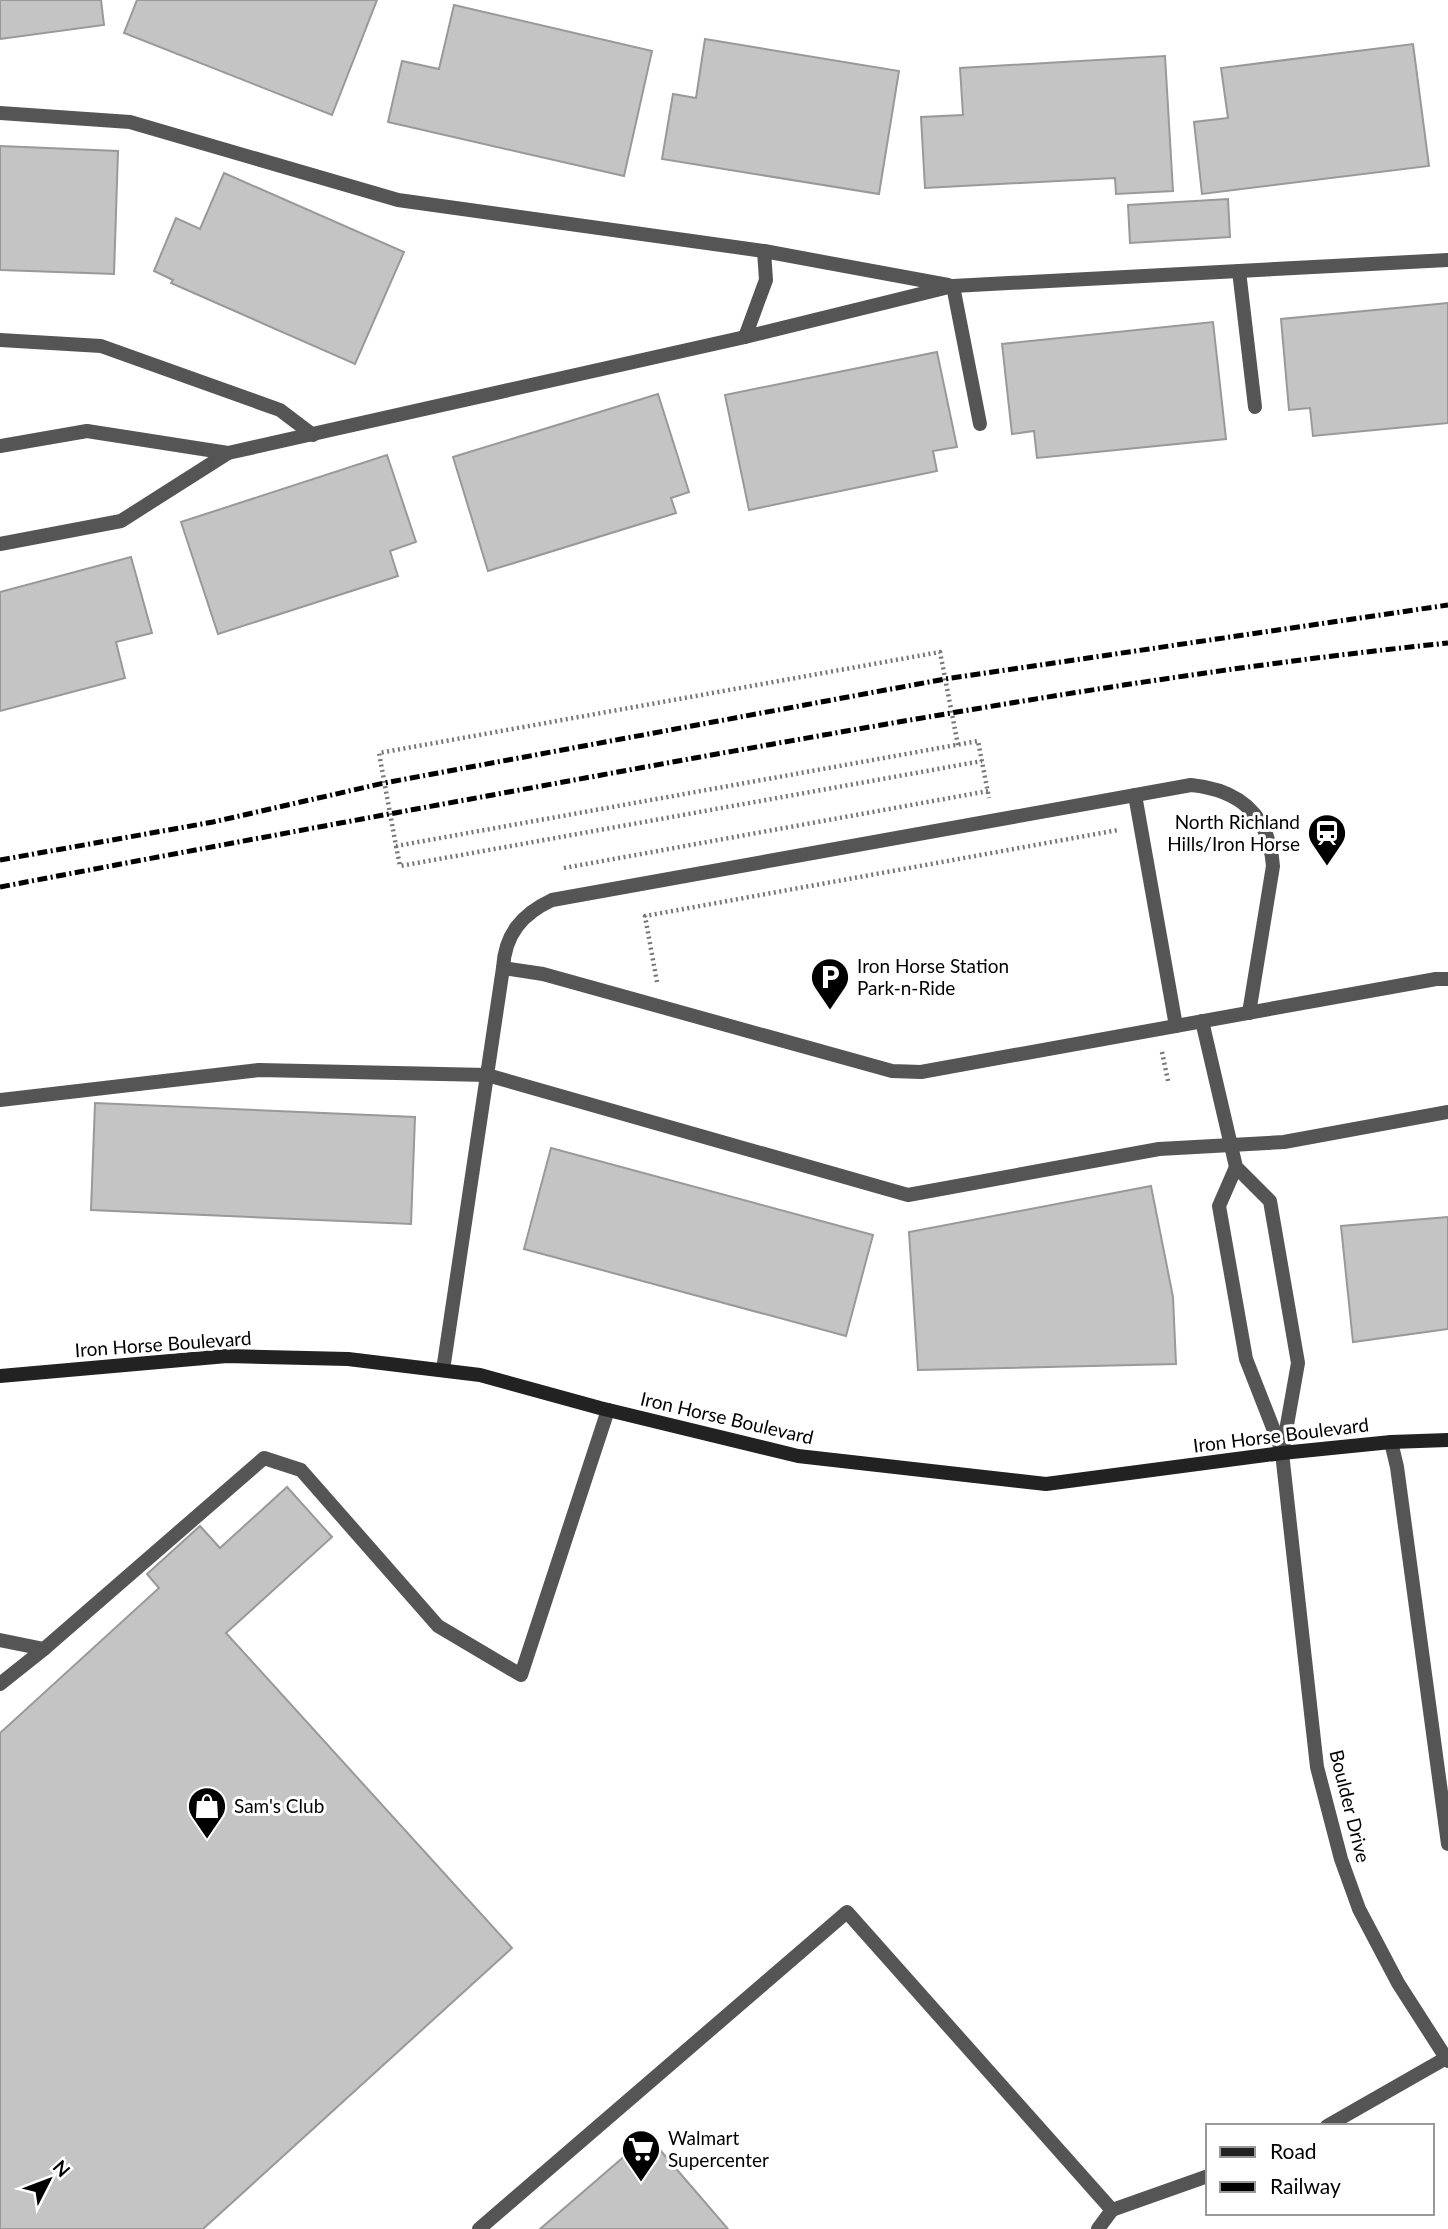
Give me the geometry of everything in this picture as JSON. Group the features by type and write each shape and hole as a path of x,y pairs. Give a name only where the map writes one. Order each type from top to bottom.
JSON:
{"street":[{"path":"0,113 130,122 398,200 764,251 953,286"},
{"path":"745,337 766,280 764,251"},
{"path":"0,544 121,521 228,453 745,337 953,286 1448,260"},
{"path":"1238,271 1255,407"},
{"path":"953,286 980,424"},
{"path":"0,341 101,346 280,410 313,435"},
{"path":"0,446 87,431 228,453"},
{"path":"443,1370 504,955 513,930 535,908 552,900 1191,785 1223,791 1250,808 1267,834 1273,866 1249,1013"},
{"path":"1135,795 1176,1026"},
{"path":"503,968 542,974 892,1071 922,1072 1448,979"},
{"path":"1202,1021 1236,1167 1270,1201 1298,1363 1282,1453"},
{"path":"0,1100 259,1070 487,1075 908,1195 1159,1149 1284,1142 1448,1112"},
{"path":"1236,1167 1219,1206 1246,1359 1282,1453"},
{"name":"Iron Horse Boulevard","path":"0,1376 227,1356 348,1359 480,1375 608,1410 798,1456 1045,1483 1282,1453 1391,1442 1448,1440"},
{"path":"0,1684 264,1458 301,1470 438,1626 521,1675 608,1410"},
{"path":"1391,1442 1399,1481 1448,1843"},
{"name":"Boulder Drive","path":"1282,1453 1317,1767 1341,1859 1366,1922 1398,1983 1447,2059"},
{"path":"0,1640 44,1649"},
{"path":"479,2229 847,1912 1112,2210"},
{"path":"1331,2124 1447,2059"},
{"path":"1098,2229 1112,2210 1206,2177"}],"path":[{"path":"958,745 940,652 379,753 400,866 982,761"},
{"path":"396,846 978,741 999,852"},
{"path":"564,868 988,791"},
{"path":"662,1007 645,916 1121,830 1122,835"},
{"path":"1158,1029 1168,1081"}],"building":[{"path":"0,0 101,0 104,25 0,39"},
{"path":"137,0 377,0 332,115 124,33"},
{"path":"454,5 652,51 624,176 388,122 402,61 439,69"},
{"path":"705,39 899,71 879,194 662,159 673,94 696,98"},
{"path":"1413,44 1429,166 1202,194 1194,122 1228,118 1221,68"},
{"path":"1165,56 1173,191 1116,194 1115,178 925,188 921,117 963,115 960,68"},
{"path":"0,146 118,151 114,274 0,270"},
{"path":"224,173 404,252 355,364 171,283 173,280 154,271 176,218 200,229"},
{"path":"1228,199 1230,237 1130,243 1128,205"},
{"path":"1448,303 1448,423 1313,436 1310,408 1289,410 1281,319"},
{"path":"1213,322 1226,439 1037,458 1034,431 1012,434 1002,344"},
{"path":"937,352 957,447 933,451 937,471 749,510 725,395"},
{"path":"658,394 689,492 671,498 676,513 488,571 453,457"},
{"path":"387,455 416,542 390,551 398,576 218,634 181,522"},
{"path":"131,557 152,633 116,642 125,678 0,711 0,592"},
{"path":"95,1103 415,1117 411,1224 91,1210"},
{"path":"551,1148 873,1235 846,1336 524,1249"},
{"path":"1151,1186 1173,1297 1176,1364 918,1370 909,1232"},
{"path":"1448,1217 1448,1329 1353,1342 1341,1226"},
{"name":"Sam's Club","path":"287,1487 332,1537 226,1633 512,1948 203,2229 0,2229 0,1733 159,1588 147,1574 200,1526 220,1548"},
{"name":"Walmart Supercenter","path":"648,2136 728,2229 540,2229"}],"railway":[{"path":"0,860 213,822 384,783 945,679 1448,605"},
{"path":"0,887 973,709 1162,679 1448,643"}],"place":[{"name":"North Richland Hills/Iron Horse","path":"1327,867"},
{"name":"Iron Horse Station Park-n-Ride","path":"830,1011"},
{"name":"Sam's Club","path":"207,1840"},
{"name":"Walmart Supercenter","path":"641,2183"}]}
